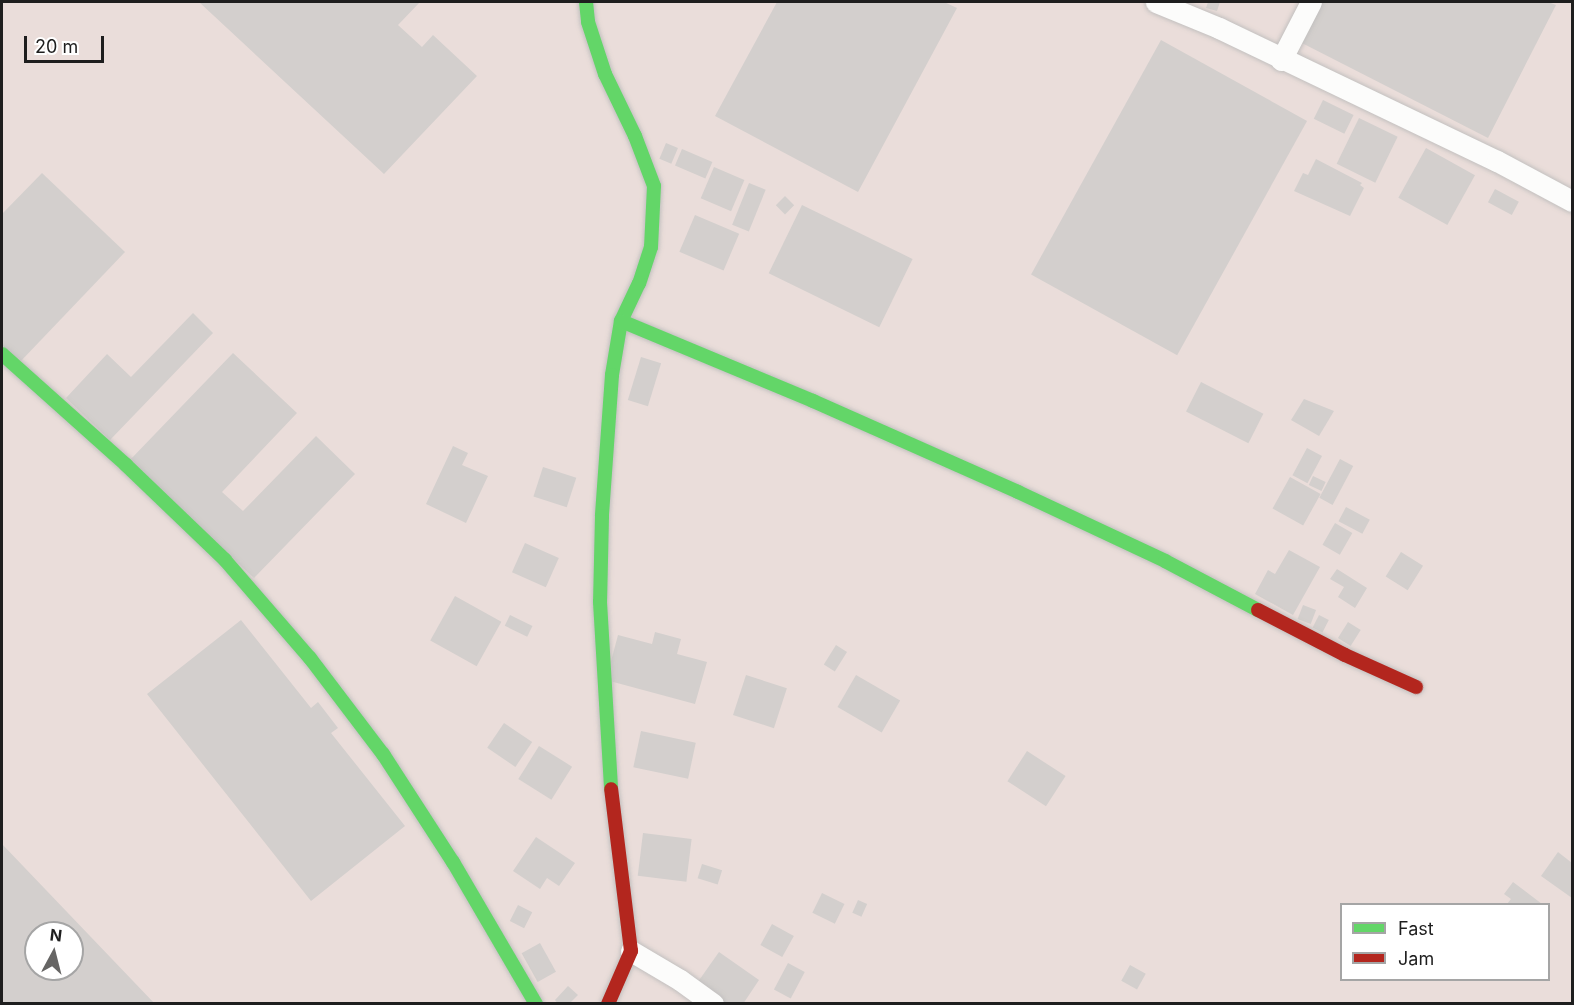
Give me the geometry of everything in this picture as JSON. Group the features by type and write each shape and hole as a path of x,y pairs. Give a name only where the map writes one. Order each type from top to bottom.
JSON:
{"street":[{"path":"586,2 588,22 605,74 635,136 654,186 651,247 639,283 621,321 612,375 607,432 600,602 608,761 631,951 608,1004"},
{"path":"1156,2 1219,28 1281,60 1497,161 1572,201"},
{"path":"1281,60 1311,2"},
{"path":"621,321 813,401 1018,492 1165,561 1345,655 1416,687"},
{"path":"2,354 126,465 225,560 310,658 383,753 453,862 536,1004"},
{"path":"631,951 681,980 713,1004"}],"shaded area":[{"path":"2,2 1572,2 1572,1003 2,1004"}],"building":[{"path":"199,2 420,2 398,25 422,47 433,35 477,76 384,174"},
{"path":"777,2 944,2 957,8 858,192 715,116"},
{"path":"1208,2 1220,2 1217,11 1206,8"},
{"path":"1318,2 1548,2 1556,5 1488,138 1298,41"},
{"path":"1161,40 1307,121 1177,355 1031,274"},
{"path":"1323,100 1354,115 1344,134 1314,119"},
{"path":"1359,118 1398,137 1375,183 1337,164"},
{"path":"666,143 678,148 671,164 659,159"},
{"path":"1426,148 1475,175 1447,225 1398,198"},
{"path":"682,149 712,162 705,178 675,166"},
{"path":"1316,159 1362,183 1360,185 1364,188 1350,216 1294,191 1303,173 1308,175"},
{"path":"714,167 744,180 731,211 701,198"},
{"path":"42,173 125,252 20,362 2,345 2,214"},
{"path":"749,183 766,190 749,231 732,225"},
{"path":"1495,189 1519,202 1512,215 1488,202"},
{"path":"785,196 794,205 785,214 776,205"},
{"path":"802,205 913,259 879,327 769,273"},
{"path":"695,215 739,234 724,271 679,252"},
{"path":"193,313 213,333 110,440 66,398 107,354 131,377"},
{"path":"233,353 297,413 222,492 243,511 316,436 355,474 254,578 129,461"},
{"path":"641,357 661,363 648,406 628,400"},
{"path":"1201,382 1263,414 1248,443 1186,411"},
{"path":"1304,399 1334,411 1319,436 1291,420"},
{"path":"453,446 468,453 462,465 488,476 466,523 426,504"},
{"path":"1307,448 1322,456 1307,483 1292,475"},
{"path":"1340,459 1353,466 1333,505 1319,498"},
{"path":"543,467 576,478 567,507 533,496"},
{"path":"1313,476 1326,482 1321,491 1309,485"},
{"path":"1290,477 1321,494 1303,525 1273,508"},
{"path":"1346,507 1370,520 1362,534 1338,521"},
{"path":"1335,523 1352,533 1340,555 1322,545"},
{"path":"525,543 559,558 546,587 512,572"},
{"path":"1289,550 1320,567 1293,615 1255,594 1268,570 1275,574"},
{"path":"1401,552 1423,566 1408,590 1386,577"},
{"path":"1337,569 1367,588 1355,608 1338,597 1344,587 1330,579"},
{"path":"455,596 501,622 477,666 430,641"},
{"path":"1303,605 1316,610 1311,624 1298,619"},
{"path":"510,615 532,626 527,637 505,626"},
{"path":"1319,615 1329,620 1322,632 1313,627"},
{"path":"241,620 311,708 318,702 338,728 331,733 405,826 311,901 147,694"},
{"path":"1348,622 1361,630 1351,646 1338,638"},
{"path":"655,632 681,639 677,654 707,662 695,704 606,680 618,635 652,644"},
{"path":"836,645 847,652 835,671 824,665"},
{"path":"746,675 787,688 774,728 733,715"},
{"path":"856,675 900,700 882,733 838,707"},
{"path":"504,723 532,742 515,767 487,748"},
{"path":"641,731 696,743 688,779 633,767"},
{"path":"539,746 572,767 551,800 518,779"},
{"path":"1027,751 1066,776 1046,806 1007,781"},
{"path":"643,833 692,839 686,882 638,876"},
{"path":"536,837 575,863 559,886 547,878 540,889 513,871"},
{"path":"2,844 76,921 24,921 24,981 84,981 84,930 155,1004 2,1004"},
{"path":"1558,852 1572,863 1572,898 1541,876"},
{"path":"702,864 722,870 718,884 698,878"},
{"path":"1513,882 1541,903 1508,903 1511,899 1504,894"},
{"path":"822,893 844,904 835,924 812,913"},
{"path":"858,900 867,904 861,917 852,913"},
{"path":"518,905 532,912 524,928 510,921"},
{"path":"772,924 794,936 782,957 760,945"},
{"path":"540,943 556,972 538,982 522,953"},
{"path":"719,952 759,980 743,1004 720,1004 695,986"},
{"path":"788,963 805,972 791,998 774,989"},
{"path":"1130,965 1146,974 1137,989 1121,981"},
{"path":"568,986 578,995 569,1004 558,1004 555,1000"}],"traffic: fast":[{"path":"586,2 588,22 605,74 635,136 654,186 651,247 639,283 621,321 612,375 602,516 600,602 611,789"},
{"path":"621,321 813,401 1018,492 1165,561 1258,610"},
{"path":"2,354 126,465 225,560 310,658 383,754 453,862 536,1004"}],"traffic: jam":[{"path":"1258,610 1345,655 1416,687"},
{"path":"608,1004 631,951 611,789"}]}
